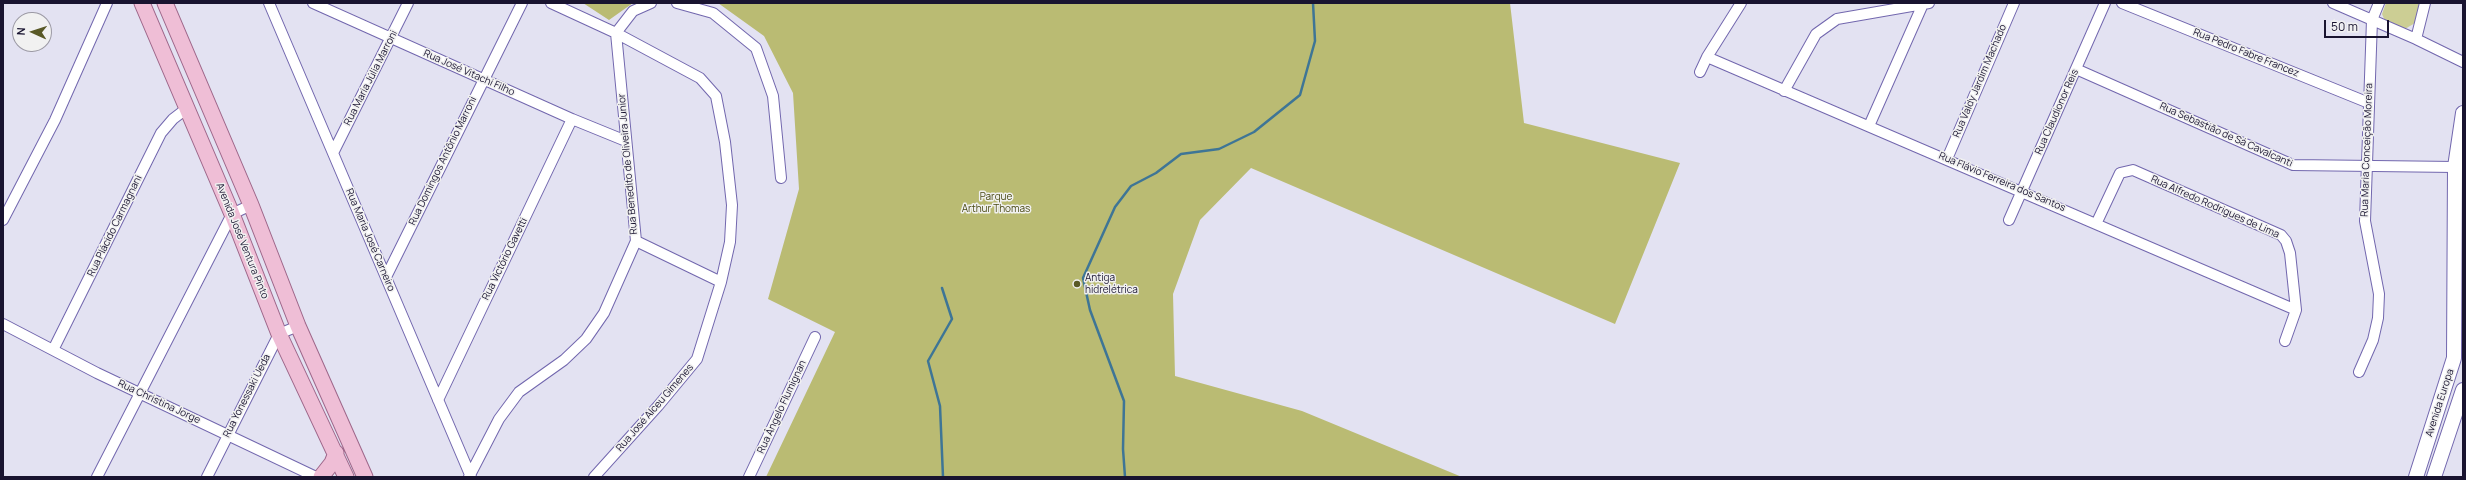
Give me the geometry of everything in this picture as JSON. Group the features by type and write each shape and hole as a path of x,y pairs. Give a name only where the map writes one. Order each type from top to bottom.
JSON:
{"main road":[{"name":"Avenida José Ventura Pinto","path":"142,3 186,110 232,214 279,334 336,452 346,477"},
{"name":"Avenida José Ventura Pinto","path":"165,3 251,205 298,326 365,477"},
{"name":"Avenida Europa","path":"2416,477 2454,358 2459,319 2455,167 2463,113"},
{"name":"Avenida Europa","path":"2434,477 2463,390"},
{"path":"321,477 332,463 336,452"}],"street":[{"path":"3,220 55,120 107,3"},
{"name":"Rua Maria José Carneiro","path":"269,3 470,476"},
{"name":"Rua José Vitachi Filho","path":"313,3 572,119 626,141"},
{"name":"Rua Maria Júlia Marroni","path":"333,153 408,3"},
{"name":"Rua Domingos Antônio Marroni","path":"386,277 522,3"},
{"name":"Rua José Alceu Gimenes","path":"551,3 616,33 700,78 716,96 725,142 732,205 730,242 721,282 697,359 658,406 594,477"},
{"path":"569,3 575,15"},
{"path":"616,33 633,11 651,3"},
{"path":"677,3 713,13 756,48 773,96 781,178"},
{"path":"1700,72 1707,57 1741,3"},
{"name":"Rua Valdy Jardim Machado","path":"1947,159 2014,3"},
{"name":"Rua Claudionor Reis","path":"2009,220 2105,3"},
{"name":"Rua Pedro Fabre Francez","path":"2122,3 2369,103"},
{"path":"2333,3 2416,39 2463,62"},
{"path":"2372,20 2379,3"},
{"path":"2416,39 2425,3"},
{"path":"1784,91 1816,34 1837,19 1926,4"},
{"path":"1869,126 1926,4"},
{"name":"Rua Maria Conceição Moreira","path":"2359,372 2373,340 2379,306 2379,294 2365,221 2372,20"},
{"name":"Rua Benedito de Oliveira Junior","path":"470,476 499,419 519,392 564,360 586,339 604,313 636,241 616,33"},
{"name":"Rua Flávio Ferreira dos Santos","path":"1707,57 1784,91 2022,190 2296,310"},
{"name":"Rua Sebastião de Sá Cavalcanti","path":"2076,68 2293,165 2366,168 2455,167"},
{"name":"Rua Plácido Carmagnani","path":"53,350 161,133 173,119 186,110"},
{"name":"Rua Victório Gavetti","path":"438,400 572,119"},
{"name":"Rua Alfredo Rodrigues de Lima","path":"2096,222 2120,173 2134,170 2281,235 2286,242 2290,253 2296,310 2286,341"},
{"path":"97,477 232,214 251,205"},
{"path":"636,241 721,282"},
{"name":"Rua Christina Jorge","path":"3,324 139,393 316,477"},
{"path":"279,334 298,326"},
{"name":"Rua Yonessaki Ueda","path":"207,477 279,334"},
{"name":"Rua Ângelo Flumignan","path":"749,477 815,337"}],"green space":[{"path":"583,3 633,3 609,20"},
{"name":"Parque Arthur Thomas","path":"718,3 1510,3 1524,123 1680,163 1615,324 1251,168 1200,220 1173,294 1175,376 1302,411 1462,477 766,477 835,332 768,299 799,189 793,93 764,36"},
{"path":"2386,3 2421,3 2415,23 2405,29 2385,21 2382,14"}],"waterway":[{"path":"1125,477 1123,449 1124,401 1090,310 1083,278 1115,207 1131,186 1156,173 1181,154 1219,149 1254,132 1300,95 1315,41 1313,3"},
{"path":"942,288 952,319 928,361 940,406 943,477"}],"place":[{"name":"Antiga hidrelétrica","path":"1077,284"}]}
